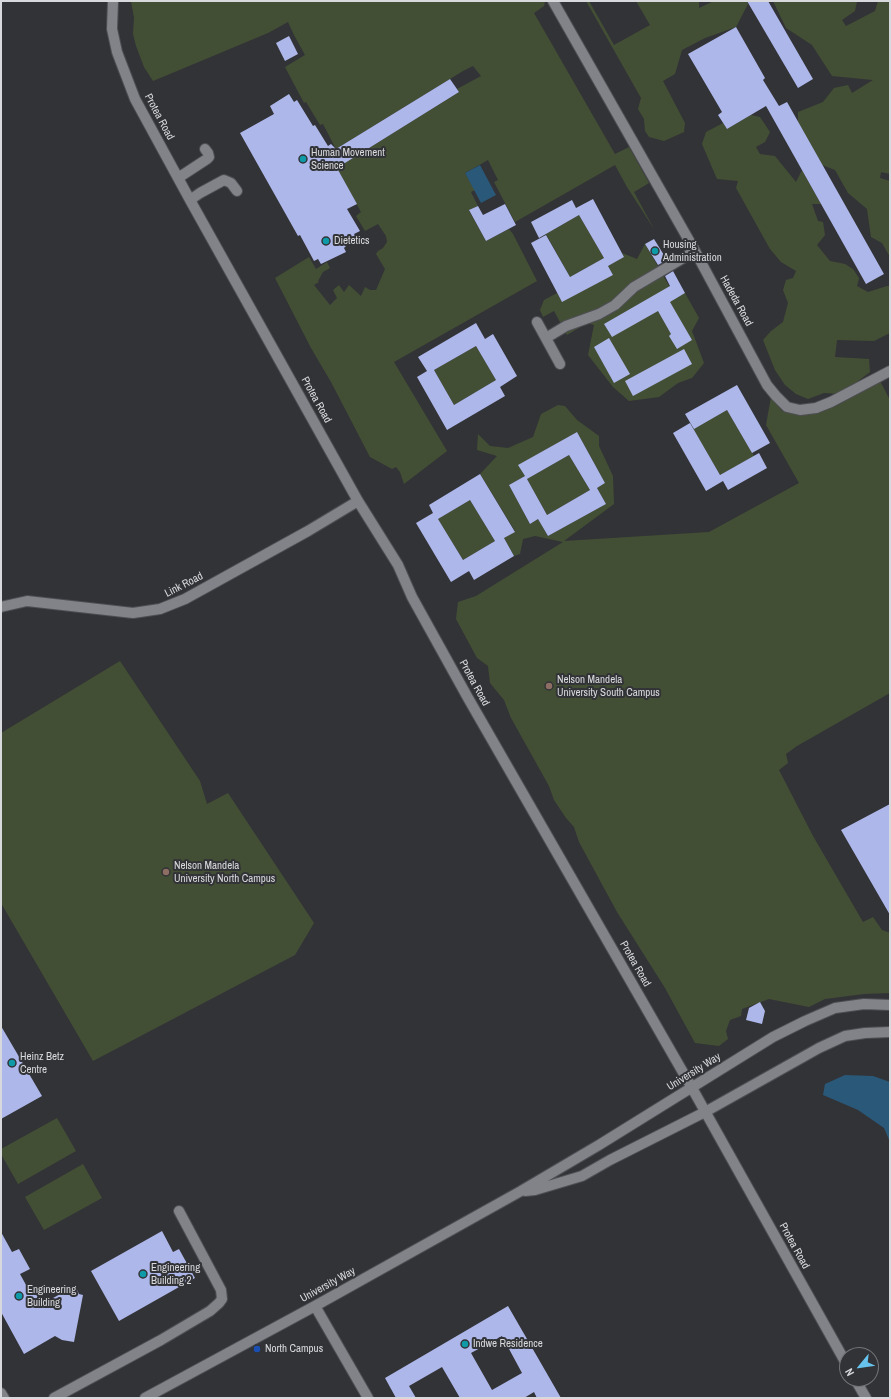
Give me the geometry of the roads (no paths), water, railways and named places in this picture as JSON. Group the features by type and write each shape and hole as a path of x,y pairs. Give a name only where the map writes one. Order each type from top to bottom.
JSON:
{"lane":[{"name":"Protea Road","path":"113,1 112,29 117,52 135,99 358,501 398,565 412,597 468,698 692,1088 839,1351"},
{"name":"Hadeda Road","path":"553,1 695,251 767,385 776,396 787,407 800,410 816,408 831,402 890,371"},
{"path":"178,178 209,157 206,149"},
{"path":"190,200 224,180 231,183 237,191"},
{"path":"546,338 566,326 599,314 615,305 634,287 695,251"},
{"path":"537,322 560,364"},
{"name":"Link Road","path":"1,607 27,602 133,613 160,609 191,596 308,531 358,501"},
{"name":"University Way","path":"145,1398 315,1306 521,1191 692,1088 773,1037 835,1008 864,1004 890,1004"},
{"name":"University Way","path":"521,1191 535,1190 582,1176 610,1160 705,1112 807,1054 845,1036 865,1033 890,1032"},
{"path":"54,1398 161,1340 210,1311 219,1304 222,1299 221,1290 179,1211"},
{"path":"315,1306 368,1398"},
{"path":"860,1387 866,1398"},
{"path":"1,1393 4,1398"}],"water":[{"path":"480,165 496,195 481,203 465,173"},
{"path":"845,1075 873,1076 890,1082 890,1142 884,1128 858,1110 823,1095 825,1084"}],"place":[{"name":"Human Movement Science","path":"303,159"},
{"name":"Dietetics","path":"326,241"},
{"name":"Housing Administration","path":"655,251"},
{"name":"Nelson Mandela University South Campus","path":"549,686"},
{"name":"Nelson Mandela University North Campus","path":"166,872"},
{"name":"Heinz Betz Centre","path":"12,1063"},
{"name":"Engineering Building 2","path":"143,1274"},
{"name":"Engineering Building","path":"19,1296"},
{"name":"Indwe Residence","path":"465,1344"},
{"name":"North Campus","path":"257,1349"}]}
